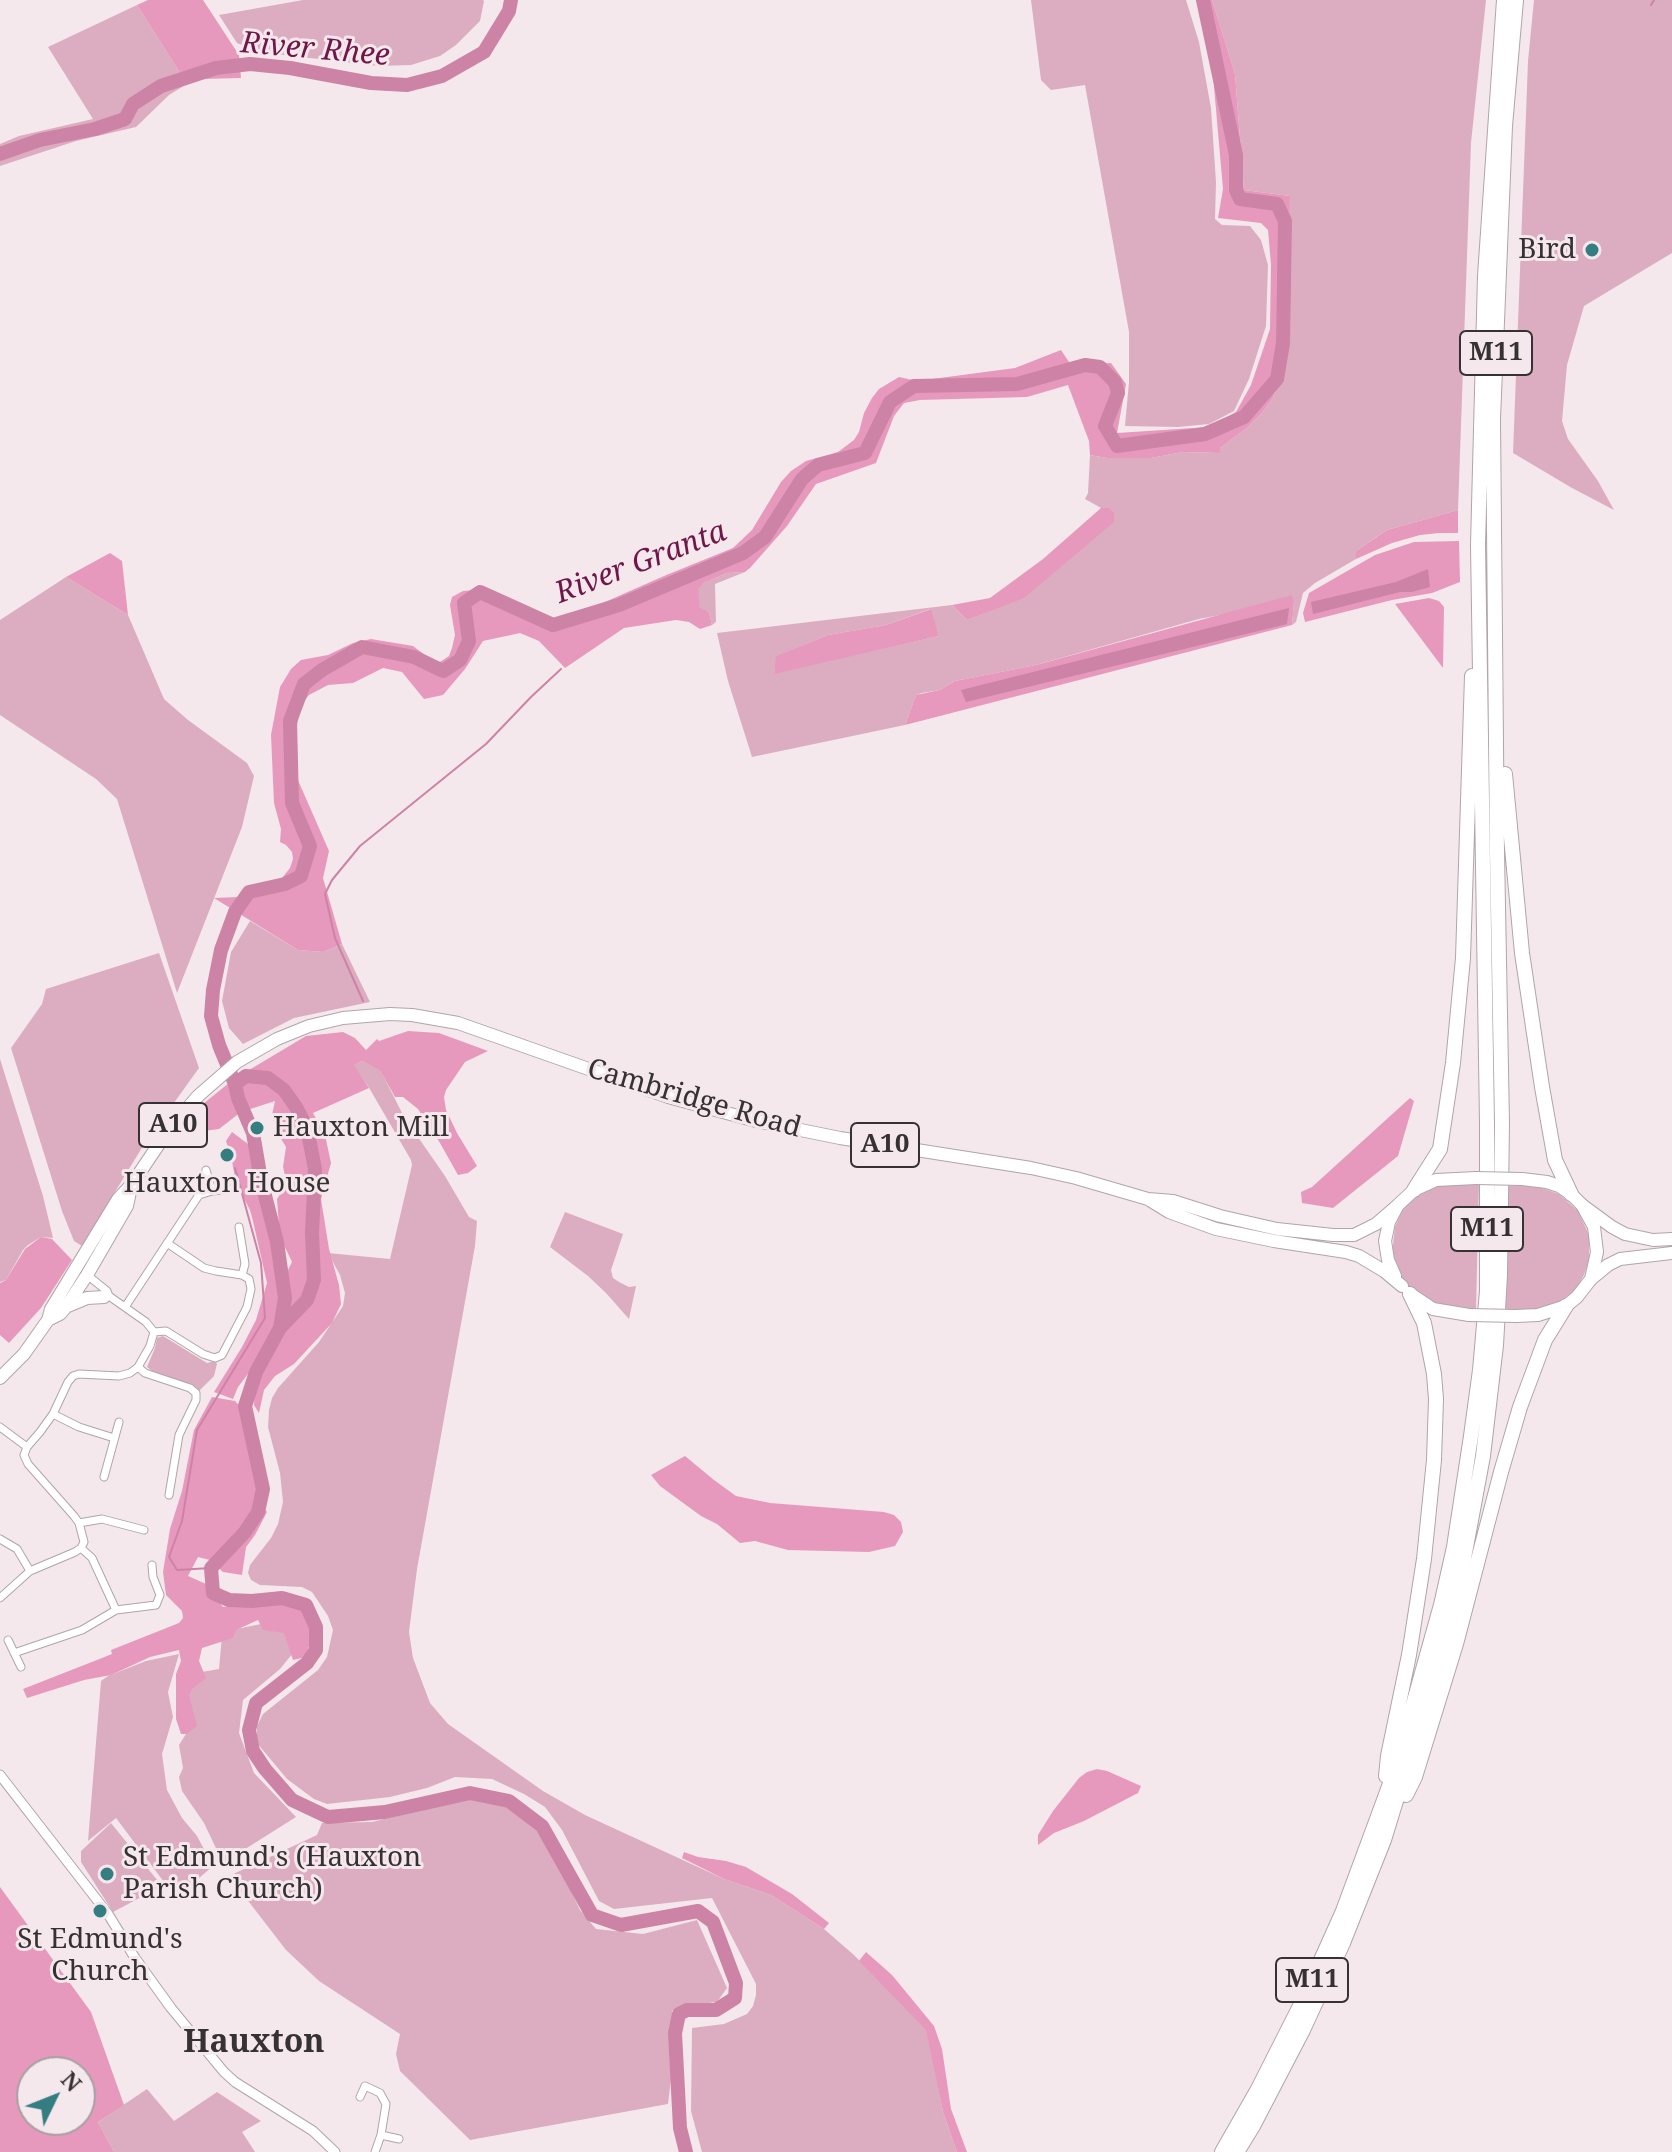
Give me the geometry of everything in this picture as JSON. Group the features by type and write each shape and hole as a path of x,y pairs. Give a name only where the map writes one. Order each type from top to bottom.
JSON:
{"highway":[{"name":"M11","path":"1222,2152 1303,2000 1343,1911 1394,1773 1454,1547 1480,1370 1487,1291 1487,1123 1478,545 1485,276 1504,0"},
{"name":"M11","path":"1384,1840 1429,1693 1464,1558 1483,1456 1496,1345 1502,1123 1493,419 1505,126 1516,0"},
{"name":"M11","path":"1414,1190 1440,1149 1453,1063 1463,958 1472,678 1480,646"},
{"name":"M11","path":"1495,707 1504,751 1522,953 1542,1087 1555,1160 1571,1194"},
{"name":"M11","path":"1384,1801 1388,1756 1409,1655 1424,1559 1434,1460 1434,1374 1424,1323 1406,1290"},
{"name":"M11","path":"1237,2152 1303,2030 1343,1943 1384,1840 1415,1777 1456,1644 1501,1472 1530,1377 1545,1340 1566,1306"}],"main road":[{"name":"Cambridge Road","path":"79,1276 127,1206 132,1184 183,1113 223,1073 249,1054 295,1031 343,1018 390,1014 436,1019 495,1035 668,1097 756,1121 840,1138 1031,1168 1148,1199 1173,1201 1248,1223 1354,1235 1376,1224 1398,1205"},
{"path":"1672,1239 1653,1240 1625,1234 1571,1194 1547,1182 1476,1178 1436,1180 1414,1190 1398,1205 1389,1222 1386,1251 1391,1269 1406,1290 1433,1309 1469,1315 1516,1316 1538,1315 1566,1306 1591,1279 1620,1259 1672,1253"},
{"name":"Cambridge Road","path":"1148,1199 1169,1212 1216,1229 1359,1256 1384,1271 1406,1290"},
{"path":"1582,1205 1590,1217 1597,1240 1596,1263 1591,1279"},
{"name":"A10","path":"48,1320 66,1307 79,1276"},
{"name":"A10","path":"0,1378 24,1354 48,1320 51,1309 79,1276"},
{"path":"66,1307 87,1298 106,1296"}],"street":[{"path":"206,1170 212,1191"},
{"path":"125,1307 199,1195 233,1189"},
{"path":"239,1227 245,1264 242,1275"},
{"path":"154,1332 166,1331 203,1354 215,1358 222,1355 228,1348 251,1289 249,1279 242,1275 204,1268 167,1243"},
{"path":"79,1276 107,1291 106,1296 146,1322 154,1332"},
{"path":"0,1598 30,1571 81,1548 84,1542 79,1523 28,1464 24,1455 27,1447 53,1414 73,1376 119,1376 130,1373 138,1367 154,1332"},
{"path":"138,1367 145,1373 190,1388 196,1393 196,1400 179,1435 169,1495"},
{"path":"53,1414 79,1427 114,1438"},
{"path":"104,1477 119,1422"},
{"path":"0,1427 27,1447"},
{"path":"79,1523 102,1519 144,1530"},
{"path":"0,1539 17,1549 30,1571"},
{"path":"81,1548 92,1558 116,1610"},
{"path":"14,1653 82,1630 116,1610 156,1605 160,1595 152,1565"},
{"path":"8,1640 21,1667"},
{"path":"0,1775 108,1914 171,2008 224,2072 313,2131 335,2152"},
{"path":"360,2097 365,2086 380,2093 386,2104 375,2152"},
{"path":"381,2135 399,2139"}],"shaded area":[{"path":"148,0 203,0 239,55 241,78 202,79 187,84 137,5"},
{"path":"303,0 484,1 480,21 456,45 440,56 411,65 379,66 258,52 237,43 219,15"},
{"path":"1031,0 1186,0 1199,42 1211,108 1215,219 1222,225 1250,226 1261,240 1268,265 1266,326 1249,379 1234,411 1209,424 1125,426 1129,332 1085,85 1051,90 1041,80"},
{"path":"1202,0 1212,0 1235,74 1244,190 1290,196 1288,323 1278,381 1273,398 1261,414 1220,448 1220,453 1183,452 1151,458 1090,455 1089,441 1068,385 1027,397 904,403 894,416 876,463 816,484 787,526 750,568 745,572 727,573 698,589 700,608 709,612 712,625 700,629 689,622 676,620 624,628 565,668 539,641 520,633 483,641 443,695 424,699 402,672 383,668 353,683 328,685 309,695 301,705 295,736 297,778 329,851 323,878 342,944 323,952 298,950 214,898 238,897 246,890 282,878 290,868 292,852 280,842 281,829 274,803 271,735 280,687 301,660 328,655 353,643 371,639 413,646 437,664 449,656 452,648 455,635 450,605 452,597 463,591 486,592 542,618 557,620 571,617 733,548 752,530 791,471 806,461 838,452 854,440 872,398 879,389 899,377 917,381 1015,368 1061,350 1071,365 1111,363 1126,384 1117,433 1209,427 1236,412 1251,385 1270,329 1271,265 1268,230 1261,223 1218,218 1223,189 1212,64"},
{"path":"1212,0 1486,0 1471,143 1458,510 1387,530 1356,551 1356,559 1303,593 1296,622 1292,625 1294,601 1199,619 1036,665 955,681 940,690 916,695 905,725 752,757 728,681 717,633 952,605 967,620 989,611 1109,508 1101,508 1085,499 1090,455 1151,458 1183,452 1220,453 1220,448 1247,428 1273,398 1285,353 1290,196 1244,190 1235,74","holes":["930,609 939,636 774,673 777,656 828,635 886,625"]},
{"path":"1534,0 1672,0 1672,253 1584,306 1567,365 1562,421 1568,439 1614,510 1513,453 1528,61"},
{"path":"137,5 187,84 169,95 136,127 76,141 0,166 0,144 19,136 93,119 48,47"},
{"path":"1101,508 1109,508 1114,513 1114,522 1024,598 967,620 952,605 990,598 1043,559"},
{"path":"1458,510 1458,533 1420,535 1356,559 1356,551 1387,530"},
{"path":"1459,541 1460,582 1432,593 1305,622 1303,613 1309,593 1375,555 1414,542"},
{"path":"110,553 122,561 128,615 66,577"},
{"path":"1428,569 1430,587 1313,614 1311,602 1396,582"},
{"path":"745,572 715,584 716,622 712,625 709,612 700,609 697,589 727,573"},
{"path":"66,577 128,615 164,699 247,763 254,776 242,827 177,993 117,799 96,779 0,715 0,620"},
{"path":"1292,595 1292,625 905,725 916,695 940,690 955,681 1036,665"},
{"path":"1429,598 1439,601 1444,607 1443,668 1395,604"},
{"path":"1289,608 1287,624 966,702 961,690"},
{"path":"931,609 939,636 774,674 776,656 828,635 886,625"},
{"path":"250,921 298,950 323,952 342,944 370,1002 294,1018 243,1044 229,1028 222,1001 231,952"},
{"path":"159,953 199,1068 143,1146 82,1246 74,1241 62,1211 11,1048 42,1004 46,989"},
{"path":"408,1031 439,1033 488,1051 465,1062 444,1097 446,1110 457,1133 477,1166 468,1173 458,1175 418,1109 403,1097 395,1097 380,1070 362,1061 354,1065 369,1088 313,1113 325,1135 331,1163 321,1199 341,1304 332,1323 294,1364 275,1376 264,1390 259,1413 254,1405 255,1380 251,1370 233,1399 214,1392 256,1320 267,1283 250,1210 236,1183 226,1141 232,1132 248,1144 261,1148 259,1171 270,1188 271,1232 276,1265 285,1276 292,1262 279,1225 277,1199 287,1184 283,1167 286,1147 272,1115 275,1101 241,1112 219,1129 196,1132 181,1140 187,1124 203,1104 234,1079 306,1036 343,1032 355,1038 366,1050 377,1039 379,1041"},
{"path":"0,1059 53,1238 41,1237 28,1245 6,1280 0,1282"},
{"path":"362,1061 380,1069 404,1117 469,1217 477,1221 409,1632 413,1658 430,1703 448,1724 543,1791 585,1815 724,1879 771,1895 824,1929 854,1955 927,2030 943,2112 957,2152 702,2152 691,2111 692,2028 724,2024 747,2014 756,1995 756,1984 712,1898 614,1909 599,1901 562,1830 545,1807 492,1779 455,1777 390,1797 327,1804 314,1799 287,1779 257,1743 257,1726 263,1714 318,1670 327,1657 333,1630 312,1592 302,1587 260,1585 251,1580 248,1573 250,1565 278,1524 283,1502 280,1473 268,1427 272,1398 319,1342 343,1306 345,1293 340,1275 328,1253 390,1259 412,1165 353,1065"},
{"path":"1410,1098 1414,1101 1398,1156 1333,1208 1302,1203 1301,1192 1312,1187"},
{"path":"1479,1183 1476,1309 1436,1306 1413,1292 1401,1279 1392,1254 1395,1227 1413,1197 1437,1184"},
{"path":"1534,1185 1559,1194 1578,1211 1589,1235 1589,1260 1576,1289 1557,1304 1542,1310 1503,1311 1506,1186"},
{"path":"565,1212 623,1234 611,1270 613,1278 619,1282 629,1287 636,1286 629,1319 588,1276 550,1247"},
{"path":"41,1237 52,1239 72,1260 41,1308 9,1343 0,1335 0,1283 6,1280 25,1249"},
{"path":"163,1336 207,1363 215,1361 217,1364 214,1376 199,1391 193,1385 153,1372 147,1367 157,1338"},
{"path":"212,1397 235,1401 244,1411 258,1470 259,1501 267,1512 246,1547 242,1575 223,1572 210,1560 198,1557 188,1576 206,1584 223,1607 274,1601 301,1607 313,1632 306,1657 293,1660 284,1633 263,1630 258,1620 236,1630 233,1638 202,1648 199,1661 206,1678 189,1695 197,1726 187,1734 181,1734 176,1719 176,1674 181,1661 179,1650 150,1657 111,1675 27,1698 23,1689 112,1654 111,1650 179,1623 183,1618 182,1611 166,1595 163,1572 194,1430"},
{"path":"685,1456 736,1496 770,1503 884,1512 894,1515 901,1522 903,1532 895,1546 869,1552 788,1550 755,1541 740,1543 660,1486 651,1475"},
{"path":"261,1624 288,1625 298,1647 280,1669 243,1700 239,1733 254,1773 296,1817 223,1863 204,1823 182,1791 179,1777 183,1768 179,1745 191,1726 187,1695 196,1673 219,1669 222,1636 227,1631"},
{"path":"179,1654 168,1692 173,1717 162,1754 167,1790 213,1866 176,1898 116,1818 88,1841 101,1681 146,1661"},
{"path":"1097,1769 1141,1786 1138,1793 1054,1833 1038,1845 1038,1835 1053,1811 1079,1778"},
{"path":"472,1798 501,1804 530,1821 552,1851 580,1910 596,1929 643,1934 697,1920 727,1988 717,2002 682,2006 672,2011 672,2071 668,2104 470,2140 400,2071 396,2054 400,2034 319,1981 286,1950 229,1876 317,1835 322,1823 372,1822"},
{"path":"111,1823 162,1886 113,1912 81,1862 81,1851"},
{"path":"684,1852 746,1867 792,1894 829,1923 824,1929 771,1895 724,1879 682,1858"},
{"path":"0,1887 91,2012 124,2105 98,2122 114,2152 0,2152"},
{"path":"866,1952 892,1975 934,2026 942,2049 951,2109 967,2152 957,2152 943,2112 926,2030 859,1961"},
{"path":"147,2089 174,2121 217,2092 261,2121 242,2132 255,2152 114,2152 98,2122"}],"waterway":[{"name":"River Rhee","path":"0,154 40,140 95,129 125,119 133,104 161,86 216,68 250,64 371,83 407,85 442,76 484,52 509,11 511,0"},
{"name":"River Granta","path":"686,2152 680,2128 675,2033 679,2014 687,2010 716,2010 735,1998 736,1983 713,1922 698,1911 621,1925 592,1915 542,1826 509,1801 470,1793 385,1812 328,1817 292,1800 253,1751 249,1730 256,1703 307,1663 316,1650 316,1627 306,1605 282,1598 229,1600 213,1593 211,1568 245,1532 258,1512 263,1489 245,1406 256,1372 280,1328 285,1298 277,1242 253,1133 211,1016 221,950 235,912 249,892 285,884 301,876 310,846 292,803 290,721 304,684 362,647 414,657 443,671 460,660 469,641 464,603 480,592 553,625 619,605 743,553 765,537 802,479 818,465 865,453 890,402 914,386 1017,384 1085,365 1100,367 1115,382 1118,393 1105,426 1117,446 1205,434 1244,417 1277,379 1283,343 1285,221 1277,204 1240,199 1236,190 1236,155 1203,0"},
{"path":"1651,5 1654,0"},
{"path":"363,1001 335,938 325,894 332,880 360,846 486,744 561,669"},
{"name":"River Granta","path":"235,1084 246,1076 268,1078 284,1090 307,1128 315,1169 312,1233 314,1280 307,1300 280,1328"},
{"path":"211,1568 177,1570 169,1557 182,1521 197,1430 265,1318 261,1263 235,1168"}],"place":[{"name":"Bird","path":"1592,250"},
{"name":"Hauxton Mill","path":"257,1128"},
{"name":"Hauxton House","path":"227,1155"},
{"name":"St Edmund's (Hauxton Parish Church)","path":"107,1874"},
{"name":"St Edmund's Church","path":"100,1911"}],"district":[{"name":"Hauxton","path":"254,2043"}]}
